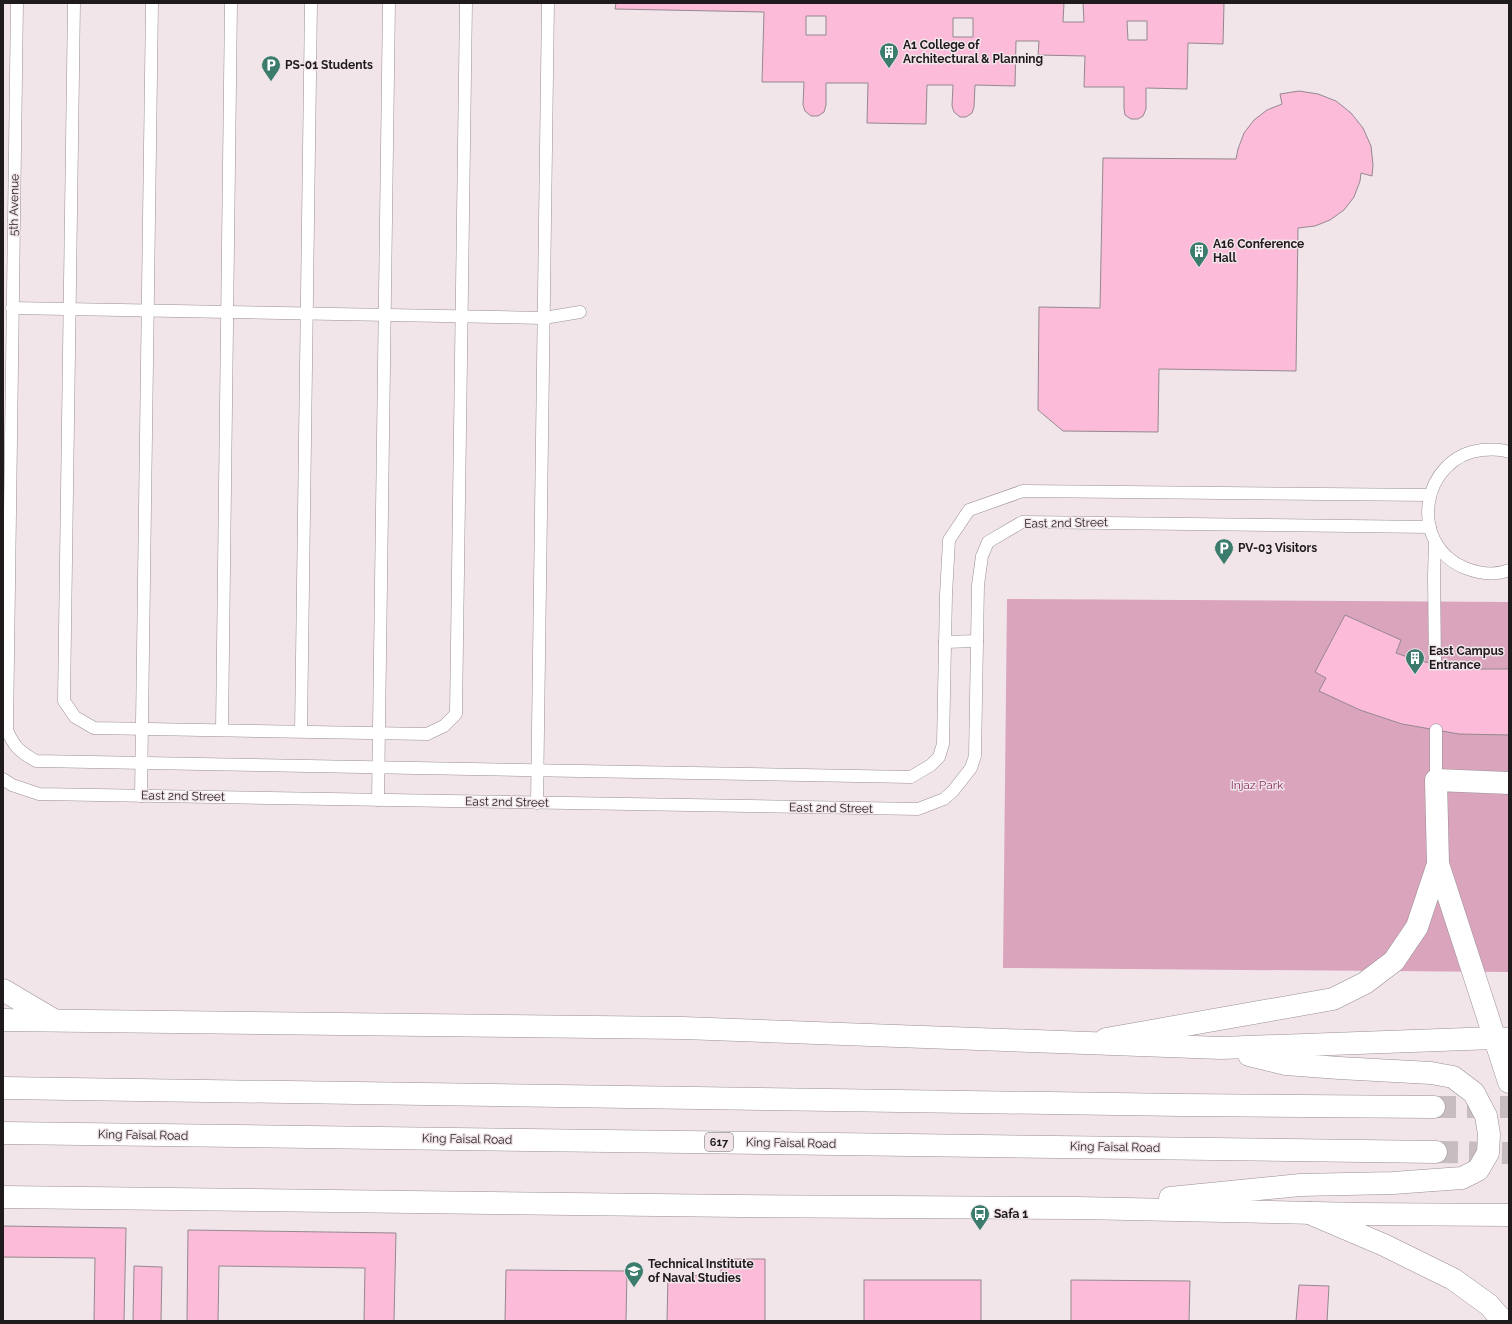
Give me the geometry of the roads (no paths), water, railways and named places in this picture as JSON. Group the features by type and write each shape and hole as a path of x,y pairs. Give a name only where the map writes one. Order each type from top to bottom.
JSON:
{"main road":[{"path":"1509,782 1436,780 1438,864 1502,1039 1509,1082"},
{"path":"1082,1043 1333,1000 1365,983 1394,961 1417,927 1438,864"},
{"path":"3,990 55,1021"},
{"path":"3,1020 683,1028 1222,1048 1502,1039"},
{"path":"1078,1208 1300,1185 1393,1183 1462,1178 1478,1170 1488,1153 1489,1134 1486,1116 1474,1093 1453,1077 1431,1073 1286,1064 1222,1048"},
{"path":"3,1088 1158,1105 1434,1107"},
{"name":"King Faisal Road","path":"3,1133 1436,1152"},
{"path":"3,1197 739,1206 1078,1208 1309,1214 1509,1215"},
{"path":"1309,1214 1384,1245 1453,1279 1489,1305 1503,1321"}],"lane":[{"name":"5th Avenue","path":"17,3 6,730 12,742 22,753 36,761 141,763"},
{"path":"74,3 64,700 75,717 94,728 428,734 444,726 456,714 466,3"},
{"path":"140,796 152,3"},
{"path":"222,730 231,3"},
{"path":"301,731 311,3"},
{"path":"378,800 388,3"},
{"path":"537,803 548,3"},
{"path":"12,308 544,318 580,312"},
{"path":"1509,452 1490,449 1474,450 1458,457 1446,467 1436,480 1430,495 1427,511 1435,542 1445,555 1458,565 1473,571 1489,573 1509,570"},
{"path":"141,763 911,777 931,765 939,757 943,744 946,595 949,540 969,510 1023,491 1430,495"},
{"name":"East 2nd Street","path":"3,779 12,785 39,794 918,809 944,799 953,791 971,768 975,756 978,586 982,556 988,542 1022,522 1430,527"},
{"path":"1435,542 1435,663"},
{"path":"945,642 977,641"},
{"path":"1436,730 1436,780"}],"tunnel":[{"path":"1434,1107 1509,1107"},
{"path":"1436,1152 1509,1153"}],"place":[{"name":"A1 College of Architectural & Planning","path":"889,69"},
{"name":"PS-01 Students","path":"271,82"},
{"name":"A16 Conference Hall","path":"1199,268"},
{"name":"PV-03 Visitors","path":"1224,565"},
{"name":"East Campus Entrance","path":"1415,675"},
{"name":"Safa 1","path":"980,1231"},
{"name":"Technical Institute of Naval Studies","path":"634,1288"}],"park label":[{"name":"Injaz Park","path":"1257,785"}]}
